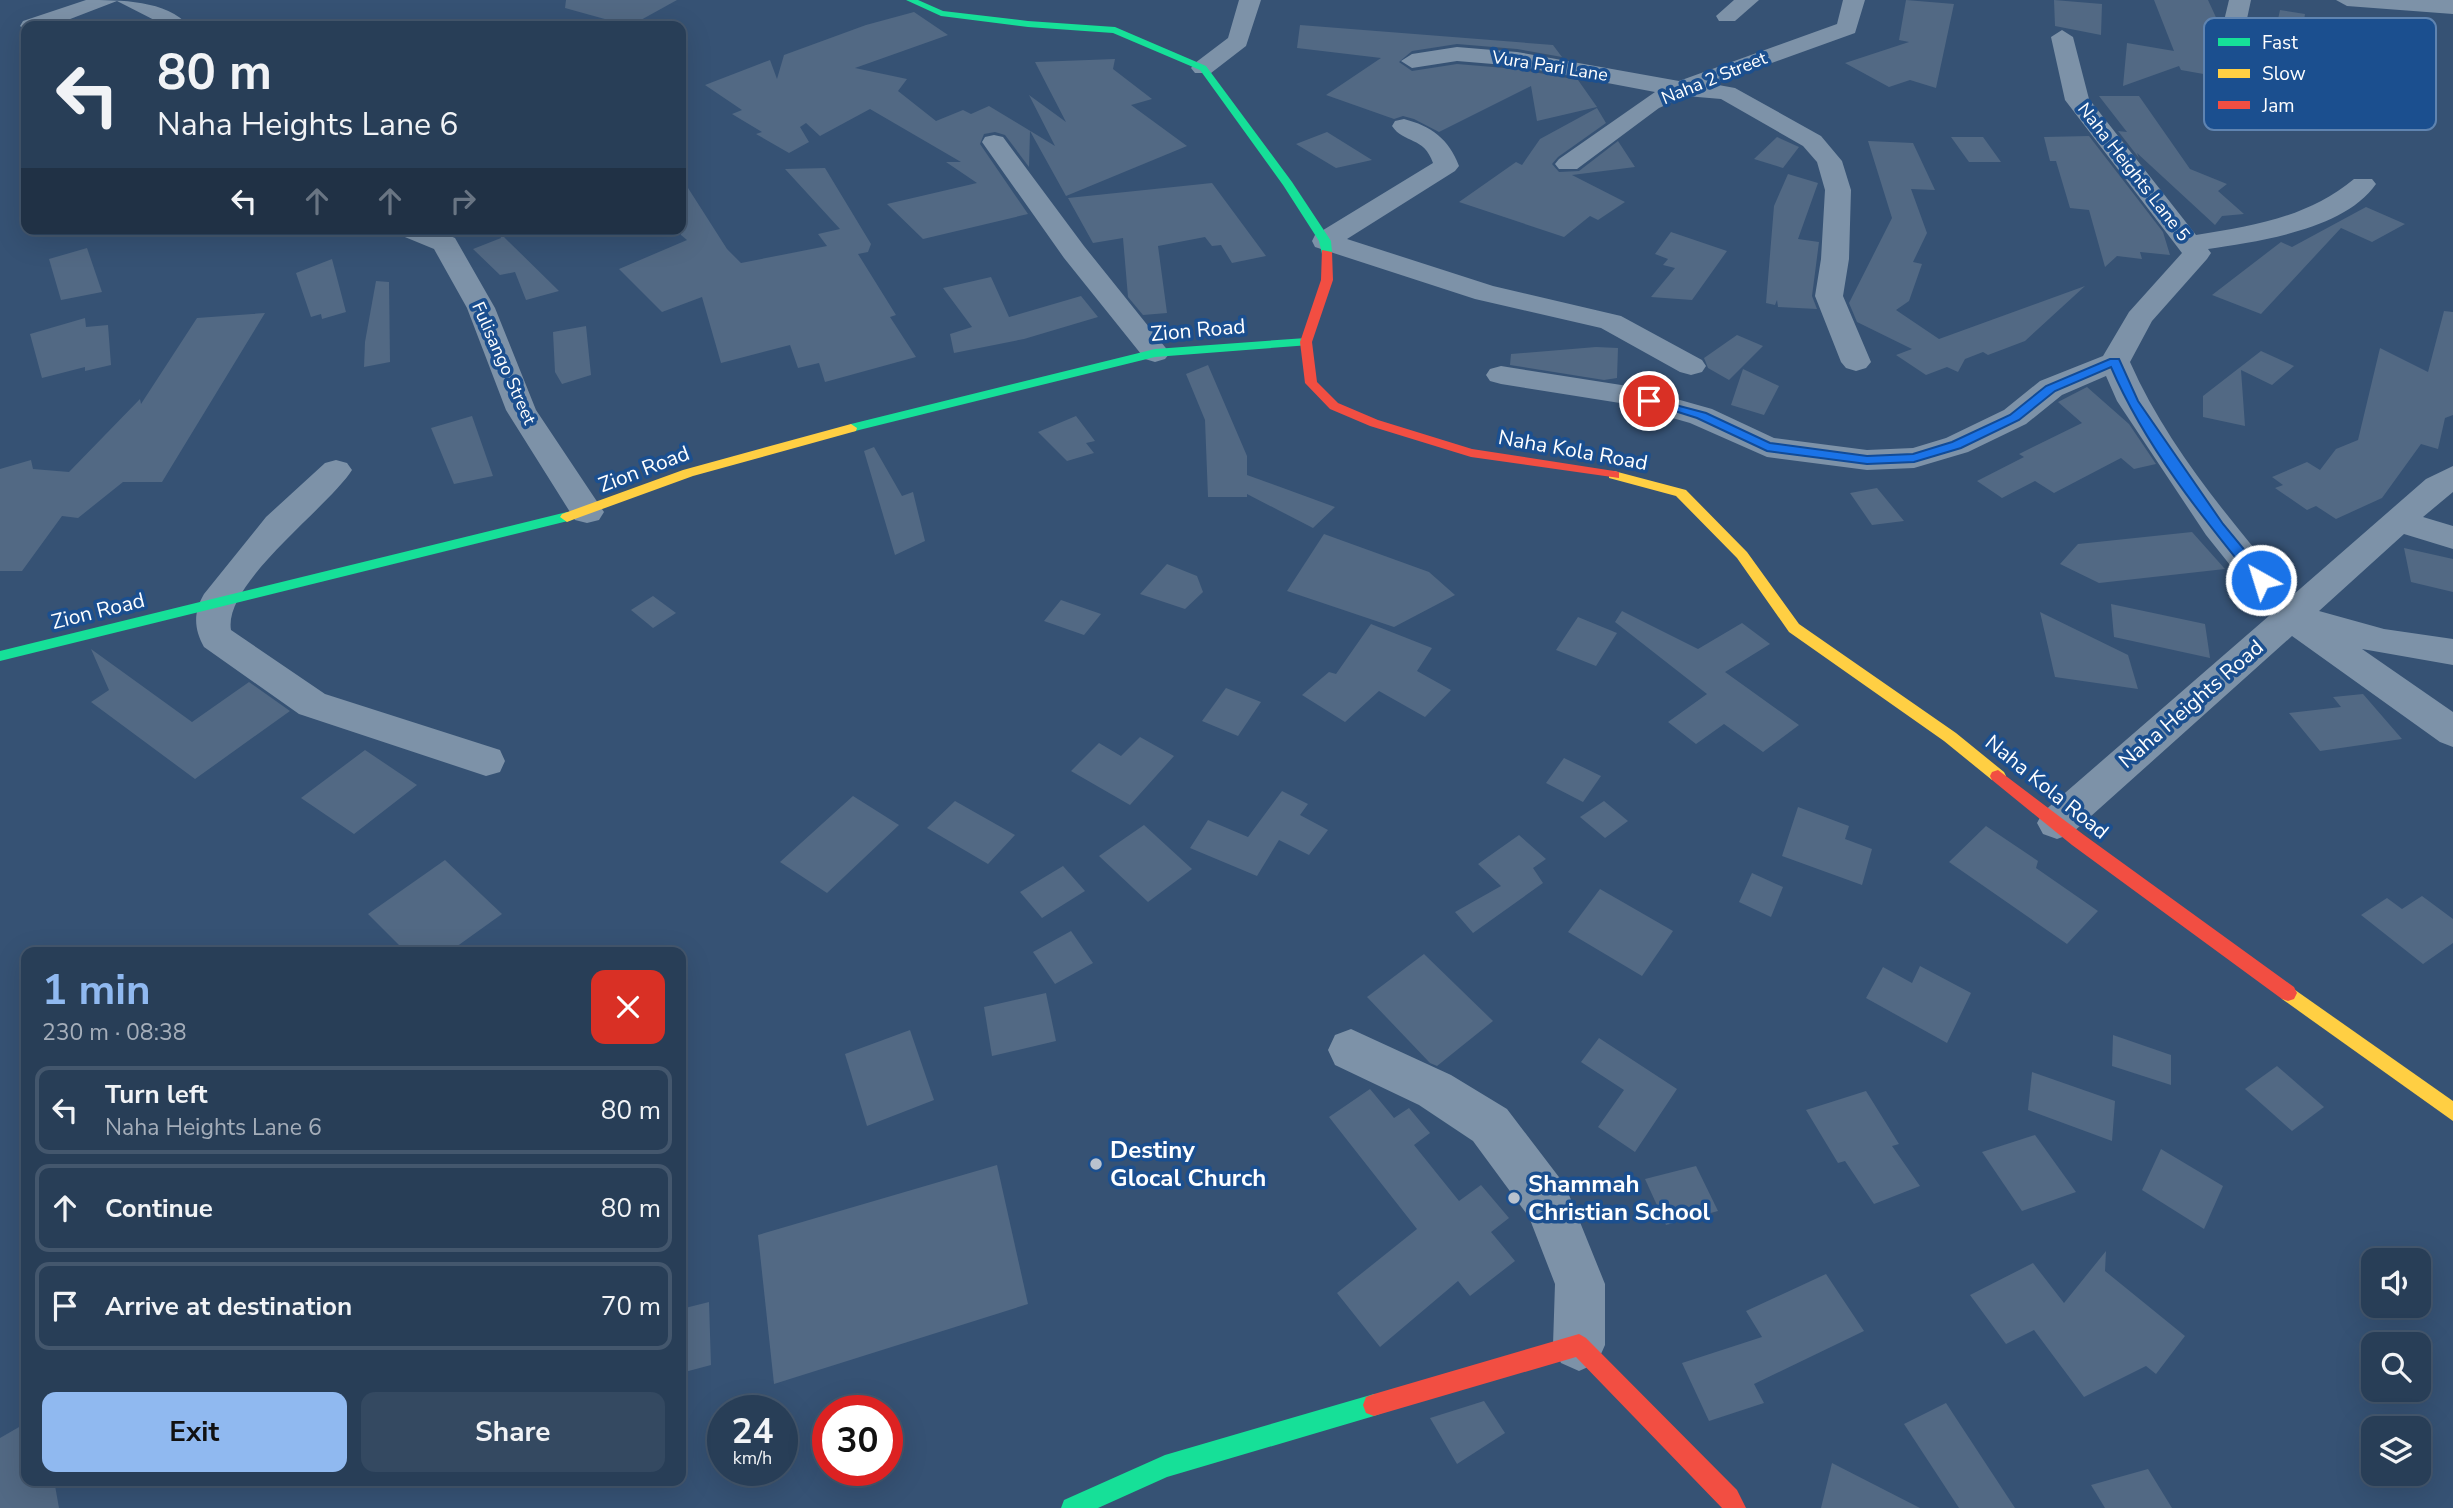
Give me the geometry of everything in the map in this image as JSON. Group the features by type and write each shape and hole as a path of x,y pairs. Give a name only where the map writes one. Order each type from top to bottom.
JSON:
{"street":[{"path":"47,21 107,0"},
{"path":"127,0 173,21"},
{"path":"910,0 941,13 1028,24 1115,30 1203,68 1288,184 1325,241 1485,293 1611,322 1691,366"},
{"path":"1203,68 1238,41 1250,0"},
{"path":"1727,16 1748,0"},
{"name":"Naha 2 Street","path":"1568,164 1651,103 1687,86 1847,27 1854,0"},
{"path":"2236,18 2240,0"},
{"path":"2347,0 2453,7"},
{"name":"Naha Heights Lane 5","path":"2062,37 2077,100 2167,219 2197,253 2139,318 2115,362"},
{"name":"Vura Pari Lane","path":"1412,61 1457,54 1517,59 1645,84 1687,86 1727,93 1812,141 1829,161 1838,190 1835,259 1829,296 1856,362"},
{"path":"1325,241 1446,166 1441,148 1429,136 1404,126"},
{"path":"994,142 1074,253 1155,353"},
{"path":"2190,244 2262,232 2327,211 2349,198 2362,184"},
{"name":"Fulisango Street","path":"423,235 444,244 481,308 521,410 587,512"},
{"name":"Naha Kola Road","path":"1325,241 1327,280 1306,342 1311,383 1334,406 1374,423 1471,453 1604,472 1681,493 1742,555 1794,628 1950,737 2057,823 2453,1112"},
{"name":"Zion Road","path":"0,656 587,512 688,473 797,441 1155,353 1306,342"},
{"path":"1501,375 1649,401 1701,416 1767,447 1867,460 1914,458 1957,445 2003,423 2051,388 2115,362 2132,401 2218,527 2291,617 2453,732"},
{"path":"336,470 278,525 216,603 212,626 216,638 312,704 486,761"},
{"name":"Naha Heights Road","path":"2057,823 2399,521 2453,477"},
{"path":"2399,521 2453,538"},
{"path":"2291,617 2384,642 2453,652"},
{"path":"1351,1050 1435,1090 1490,1125 1549,1202 1580,1284 1579,1345 1729,1498 1735,1508"},
{"path":"1072,1508 1165,1466 1579,1345"}],"building":[{"path":"566,0 677,0 639,21 612,21 565,8"},
{"path":"1906,0 1954,4 1936,88 1910,80 1889,87 1845,63 1909,42 1899,40"},
{"path":"2054,0 2102,4 2101,35 2055,26"},
{"path":"2154,0 2208,0 2216,18 2204,18 2204,74 2181,70 2179,66 2123,86 2127,43 2174,51"},
{"path":"2280,10 2305,14 2304,18 2278,18"},
{"path":"914,12 948,35 855,68 907,79 898,91 936,121 963,110 971,114 989,106 1055,146 1029,95 1066,122 1035,62 1115,59 1113,69 1152,99 1131,105 1187,146 1066,196 1030,131 1029,167 1005,135 995,132 984,134 980,144 1028,214 923,239 887,204 977,183 946,162 961,162 870,109 820,136 806,123 800,127 809,142 789,153 756,134 762,132 732,114 742,110 705,85 770,60 777,79 784,55 866,25"},
{"path":"1300,25 1553,45 1562,57 1517,49 1457,44 1412,51 1399,62 1412,71 1457,64 1517,69 1578,80 1597,107 1537,121 1531,86 1439,132 1414,119 1403,116 1394,119 1326,95 1381,58 1297,48"},
{"path":"2099,96 2139,96 2190,169 2227,184 2218,191 2244,214 2222,216 2215,225 2137,153 2139,158 2118,131 2127,132"},
{"path":"1597,108 1606,123 1552,164 1559,172 1579,171 1618,141 1635,167 1572,175 1625,202 1598,220 1590,216 1564,237 1459,202 1516,162 1522,165 1540,139"},
{"path":"1327,132 1372,160 1336,168 1296,144"},
{"path":"2089,136 2163,232 2170,255 2140,252 2142,259 2117,256 2105,267 2089,210 2070,208 2056,161 2050,161 2044,137"},
{"path":"1777,137 1799,147 1783,168 1754,159"},
{"path":"1951,137 1983,137 2001,162 1969,162"},
{"path":"1868,141 1913,143 1935,190 1911,189 1927,233 1913,262 1922,264 1909,301 1896,310 1939,339 2085,286 2025,341 1988,355 1983,352 1965,359 1958,372 1947,367 1926,375 1896,355 1912,349 1857,322 1849,303 1892,218"},
{"path":"825,168 871,244 868,252 858,254 896,315 890,317 916,357 825,382 819,363 798,368 790,345 721,363 702,297 662,312 619,269 687,240 681,235 686,235 686,185 727,249 741,263 827,246 818,234 840,229 785,169"},
{"path":"1788,174 1818,183 1798,239 1819,242 1812,296 1817,309 1778,307 1777,300 1775,305 1766,303 1774,206"},
{"path":"1212,183 1266,256 1232,263 1221,245 1212,246 1205,237 1158,246 1167,313 1143,315 1128,297 1123,238 1093,243 1068,198"},
{"path":"2366,207 2405,224 2372,242 2341,228 2261,314 2212,295 2281,242 2292,247"},
{"path":"1671,232 1727,251 1692,300 1651,297 1675,268 1663,265 1668,259 1655,254"},
{"path":"500,235 559,291 526,300 515,272 500,275 473,249 501,238"},
{"path":"87,248 102,292 61,300 49,259"},
{"path":"332,259 346,312 322,319 321,314 311,317 296,273"},
{"path":"991,277 1009,317 1081,296 1098,317 1024,339 954,353 950,334 972,327 943,288"},
{"path":"376,281 389,282 390,362 364,367 365,342"},
{"path":"2444,311 2453,312 2453,415 2445,418 2438,449 2421,444 2382,498 2336,519 2316,506 2307,510 2275,488 2283,485 2272,477 2307,462 2320,470 2336,449 2358,440 2380,348 2428,372"},
{"path":"265,313 162,482 123,482 78,518 62,516 22,571 0,571 0,469 31,460 33,469 69,472 140,399 141,404 197,318"},
{"path":"85,318 86,327 108,325 111,365 85,371 85,367 42,378 30,334"},
{"path":"586,326 591,375 562,384 555,372 553,332"},
{"path":"1737,335 1763,346 1729,380 1708,368 1704,358"},
{"path":"1596,347 1618,348 1617,378 1604,380 1510,365 1511,354"},
{"path":"2261,351 2294,366 2272,385 2241,370 2245,426 2203,417 2203,396"},
{"path":"1208,365 1247,456 1247,475 1335,507 1313,528 1247,494 1247,497 1208,497 1205,420 1186,374"},
{"path":"1743,369 1779,386 1764,415 1731,405"},
{"path":"2087,387 2129,424 2156,464 2134,469 2121,458 2054,493 2035,481 2002,498 1977,481 2024,457 2019,454 2082,423 2058,402"},
{"path":"472,416 493,476 454,484 431,428"},
{"path":"1076,416 1095,441 1086,443 1094,453 1067,461 1038,432"},
{"path":"874,447 902,496 913,492 925,541 895,555 864,451"},
{"path":"1877,488 1904,521 1872,525 1850,493"},
{"path":"2192,532 2225,569 2099,583 2060,564 2078,544"},
{"path":"1324,534 1429,572 1455,595 1394,627 1287,591"},
{"path":"2404,548 2453,559 2453,592 2411,582"},
{"path":"1167,564 1197,576 1203,592 1185,609 1140,594"},
{"path":"653,596 676,613 653,628 631,610"},
{"path":"1061,600 1101,614 1084,635 1044,621"},
{"path":"2111,604 2205,624 2210,658 2114,637"},
{"path":"1622,611 1698,649 1742,623 1770,644 1725,672 1799,725 1763,752 1724,724 1696,744 1668,722 1707,694 1615,622"},
{"path":"2040,612 2128,655 2138,689 2055,677"},
{"path":"1578,617 1617,633 1596,666 1556,650"},
{"path":"1371,624 1432,648 1417,671 1451,690 1425,717 1379,691 1345,722 1302,695 1329,672 1336,674"},
{"path":"91,649 192,722 249,682 290,711 195,779 91,702 109,690"},
{"path":"1226,688 1261,702 1238,736 1202,721"},
{"path":"2363,694 2402,739 2320,751 2289,713 2341,707 2333,697"},
{"path":"1140,737 1174,756 1130,805 1071,771 1099,743 1121,756"},
{"path":"365,750 417,785 354,834 301,798"},
{"path":"1564,758 1601,776 1583,802 1546,783"},
{"path":"1282,791 1308,804 1300,815 1328,830 1309,855 1279,840 1257,876 1190,848 1208,820 1248,837"},
{"path":"853,796 899,825 827,893 780,862"},
{"path":"955,801 1015,835 988,864 927,828"},
{"path":"1604,801 1628,821 1605,838 1580,817"},
{"path":"1798,807 1849,826 1845,839 1872,849 1862,885 1782,856"},
{"path":"1144,825 1192,869 1148,902 1099,856"},
{"path":"1986,826 2038,861 2036,868 2098,911 2067,944 1949,862"},
{"path":"1519,835 1546,859 1533,868 1543,883 1473,933 1455,912 1501,886 1478,864"},
{"path":"445,860 502,914 456,947 401,947 368,914"},
{"path":"1063,866 1085,891 1042,918 1020,892"},
{"path":"1752,873 1783,887 1771,917 1739,902"},
{"path":"1600,889 1673,931 1642,976 1568,932"},
{"path":"2422,896 2453,919 2453,943 2423,964 2361,915 2387,898 2402,909"},
{"path":"1071,931 1093,963 1055,984 1033,952"},
{"path":"1424,954 1493,1021 1437,1066 1430,1063 1367,997"},
{"path":"1920,966 1971,993 1947,1043 1866,998 1883,967 1912,983"},
{"path":"1046,993 1056,1041 992,1056 984,1007"},
{"path":"910,1030 934,1100 867,1126 845,1054"},
{"path":"2113,1035 2171,1055 2171,1085 2112,1066"},
{"path":"1599,1038 1677,1089 1635,1152 1598,1127 1624,1090 1581,1062"},
{"path":"2277,1066 2324,1107 2292,1131 2245,1089"},
{"path":"2032,1072 2115,1101 2112,1141 2028,1110"},
{"path":"1370,1089 1394,1118 1409,1108 1430,1133 1414,1145 1459,1201 1481,1185 1509,1218 1491,1232 1515,1261 1470,1296 1458,1281 1380,1347 1337,1293 1417,1229 1329,1117"},
{"path":"1866,1091 1899,1144 1892,1146 1920,1186 1874,1204 1845,1161 1838,1163 1806,1110"},
{"path":"2035,1135 2076,1192 2022,1211 1982,1152"},
{"path":"2161,1149 2223,1186 2204,1229 2142,1190"},
{"path":"997,1165 1028,1304 774,1384 758,1235"},
{"path":"1696,1166 1718,1211 1666,1225 1645,1179"},
{"path":"2106,1251 2105,1271 2185,1336 2156,1374 2146,1366 2084,1397 2034,1330 2006,1344 1970,1295 2033,1263 2064,1303"},
{"path":"1826,1274 1864,1331 1754,1384 1764,1403 1709,1421 1682,1363 1762,1337 1746,1311"},
{"path":"709,1302 711,1365 686,1372 686,1308"},
{"path":"1484,1401 1505,1433 1457,1464 1430,1418"},
{"path":"1946,1403 2015,1508 1959,1508 1904,1424"},
{"path":"21,1426 21,1486 55,1486 59,1508 0,1508 0,1438"},
{"path":"1832,1463 1920,1508 1821,1508"},
{"path":"2148,1469 2172,1508 2105,1508 2091,1485"}],"traffic: fast":[{"path":"910,0 941,13 1028,24 1115,30 1203,68 1288,184 1325,241 1326,252"},
{"path":"851,428 1155,353 1306,342"},
{"path":"0,656 567,517"},
{"path":"1072,1508 1165,1466 1374,1405"}],"traffic: slow":[{"path":"567,517 688,473 851,428"},
{"path":"1614,475 1681,493 1742,555 1794,628 1950,737 1998,776"},
{"path":"2288,993 2453,1112"}],"traffic: jam":[{"path":"1326,252 1327,280 1306,342 1311,383 1334,406 1374,423 1471,453 1614,475"},
{"path":"1998,776 2078,840 2288,993"},
{"path":"1374,1405 1579,1345 1729,1498 1735,1508"}],"place":[{"name":"Destiny Glocal Church","path":"1096,1164"},
{"name":"Shammah Christian School","path":"1514,1198"}],"route":[{"path":"1649,401 1701,416 1767,447 1801,454 1867,460 1914,458 1957,445 2015,417 2051,388 2115,362 2132,401 2218,527 2261,580"}]}
